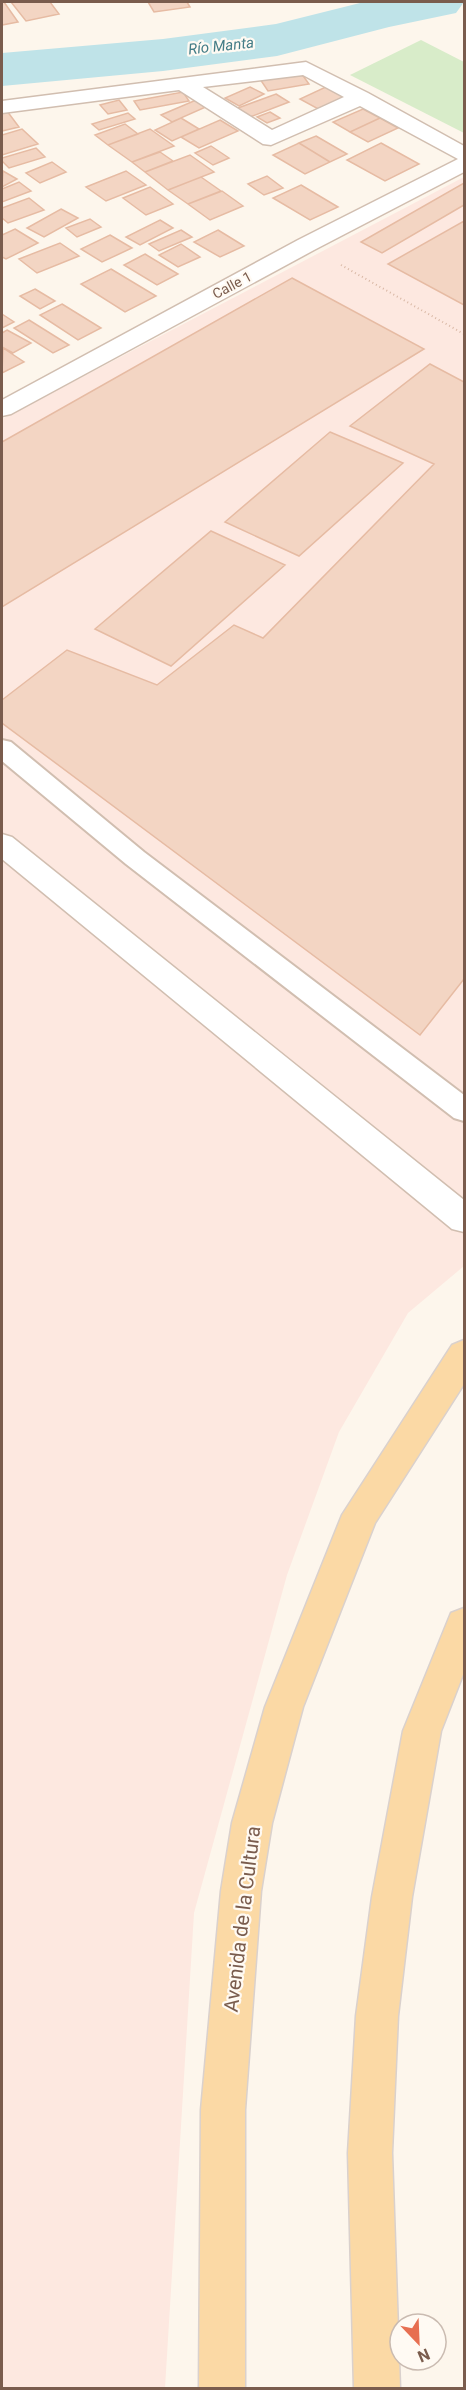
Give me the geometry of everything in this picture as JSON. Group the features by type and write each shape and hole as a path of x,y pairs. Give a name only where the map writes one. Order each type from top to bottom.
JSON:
{"main road":[{"name":"Avenida de la Cultura","path":"222,2388 223,2110 242,1891 252,1823 284,1707 360,1515 465,1355"},
{"path":"377,2388 370,2152 377,2016 392,1897 422,1731 465,1625"}],"street":[{"path":"2,107 306,68 465,154"},
{"path":"184,85 271,139 362,97"},
{"name":"Calle 1","path":"2,410 306,245 465,164"},
{"path":"2,844 465,1219"}],"lane":[{"path":"2,747 135,858 465,1110"}],"path":[{"path":"306,245 465,334"}],"shaded area":[{"path":"464,177 464,1266 408,1313 339,1432 287,1575 194,1913 165,2388 2,2388 2,419"}],"green space":[{"path":"421,40 464,62 464,133 350,75"}],"building":[{"path":"2,2 4,2 18,22 2,25"},
{"path":"11,2 50,2 59,14 26,21"},
{"path":"148,2 187,2 190,7 154,12"},
{"path":"301,73 309,84 268,91 260,79"},
{"path":"330,85 349,96 320,110 300,99"},
{"path":"250,87 264,94 239,106 225,98"},
{"path":"183,92 189,101 140,110 134,101"},
{"path":"276,94 289,102 250,117 238,108"},
{"path":"119,100 127,110 108,114 100,105"},
{"path":"196,100 208,106 172,122 161,115"},
{"path":"363,109 380,118 350,132 333,122"},
{"path":"7,111 19,127 2,131 2,112"},
{"path":"270,112 280,118 267,123 257,117"},
{"path":"128,113 135,119 99,130 92,124"},
{"path":"181,118 199,129 172,141 155,130"},
{"path":"380,118 398,128 368,142 350,132"},
{"path":"220,120 238,131 199,148 181,137"},
{"path":"125,124 138,134 108,145 95,135"},
{"path":"22,129 38,144 2,155 2,135"},
{"path":"150,129 174,146 132,162 108,145"},
{"path":"316,136 347,154 330,162 299,143"},
{"path":"299,143 330,162 305,174 273,155"},
{"path":"381,143 419,164 385,181 347,160"},
{"path":"211,146 229,158 213,165 195,153"},
{"path":"36,148 45,157 9,168 2,161 2,158"},
{"path":"160,152 173,161 145,172 132,162"},
{"path":"190,155 214,172 168,190 145,172"},
{"path":"52,162 66,172 40,183 26,173"},
{"path":"3,171 17,179 2,187"},
{"path":"126,171 146,185 106,201 86,187"},
{"path":"267,176 283,188 264,195 248,184"},
{"path":"201,177 221,191 188,204 168,190"},
{"path":"19,182 31,191 2,202 2,189"},
{"path":"464,183 464,205 382,253 361,242"},
{"path":"301,185 338,207 310,220 273,198"},
{"path":"150,187 173,204 146,215 123,198"},
{"path":"222,191 243,206 210,220 188,204"},
{"path":"29,198 44,210 8,223 2,218 2,208"},
{"path":"61,209 78,218 44,237 27,228"},
{"path":"90,219 101,227 77,237 66,228"},
{"path":"160,220 173,228 140,245 126,237"},
{"path":"464,221 464,305 388,264"},
{"path":"15,229 38,243 6,259 2,257 2,235"},
{"path":"181,230 192,237 159,251 149,244"},
{"path":"218,230 244,246 220,257 194,242"},
{"path":"110,235 132,248 102,262 81,249"},
{"path":"60,243 79,256 37,273 19,259"},
{"path":"181,244 200,257 178,267 159,255"},
{"path":"145,254 178,274 157,285 124,265"},
{"path":"111,269 156,296 125,312 81,284"},
{"path":"292,278 424,349 2,607 2,442"},
{"path":"35,289 55,301 40,309 20,296"},
{"path":"62,304 101,328 78,340 40,315"},
{"path":"2,314 14,322 2,328"},
{"path":"29,320 69,345 53,353 14,328"},
{"path":"7,330 31,343 13,353 2,347 2,333"},
{"path":"3,348 24,362 2,373"},
{"path":"430,364 464,382 464,979 420,1035 2,723 2,700 67,650 157,685 234,625 263,638 434,464 350,426"},
{"path":"330,432 403,463 299,556 225,522"},
{"path":"211,531 285,565 171,666 95,629"}],"waterway":[{"name":"Río Manta","path":"2,70 163,55 277,40 386,12 437,2"}]}
